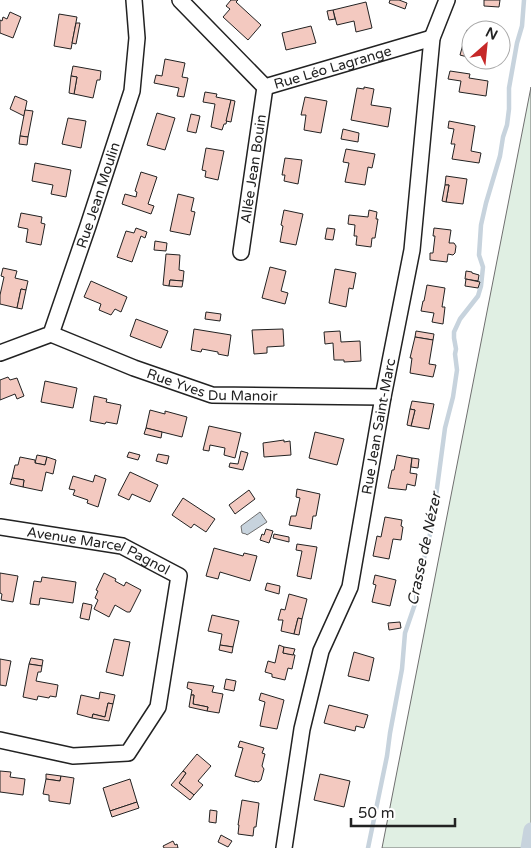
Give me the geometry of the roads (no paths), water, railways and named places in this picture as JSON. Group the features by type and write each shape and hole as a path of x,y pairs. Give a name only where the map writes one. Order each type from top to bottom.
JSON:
{"street":[{"name":"Rue Jean Moulin","path":"51,334 132,91 137,38 134,0"},
{"name":"Rue Léo Lagrange","path":"180,0 265,86 432,38"},
{"name":"Rue Jean Saint-Marc","path":"284,848 302,730 321,651 350,587 383,397 412,250 432,38 447,0"},
{"name":"Allée Jean Bouin","path":"241,252 265,86"},
{"path":"0,353 51,334"},
{"name":"Rue Yves Du Manoir","path":"51,334 134,368 212,395 383,397"},
{"name":"Avenue Marcel Pagnol","path":"0,528 122,546 179,576 158,707 128,753 73,756 0,740"}],"waterway":[{"name":"Crasse de Nézer","path":"368,848 402,669 405,633 416,601 417,587 432,526 445,428 453,397 457,370 454,332 460,319 478,296 481,286 483,267 479,255 481,225 507,125 509,88 522,26 524,0"},
{"path":"528,848 531,830"}]}
